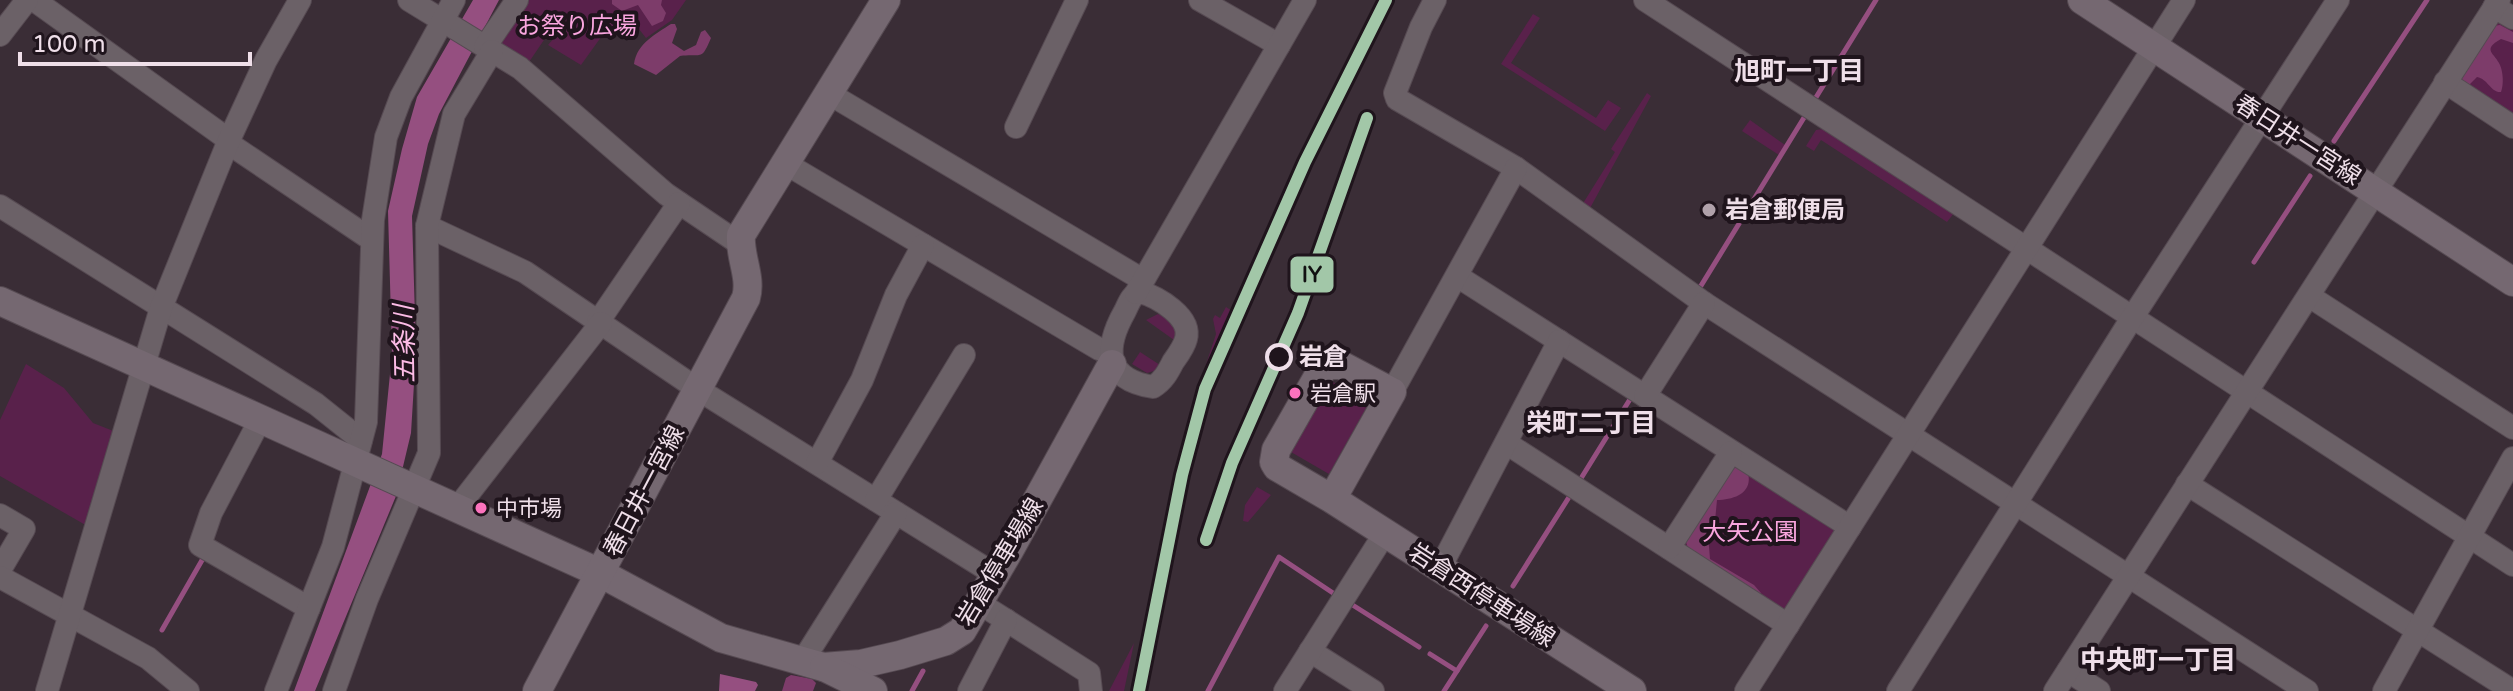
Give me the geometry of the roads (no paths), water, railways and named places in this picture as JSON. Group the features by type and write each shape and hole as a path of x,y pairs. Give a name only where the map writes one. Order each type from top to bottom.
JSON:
{"main road":[{"path":"740,244 741,235 783,162 886,0"},
{"name":"春日井一宮線","path":"2082,0 2513,282"},
{"name":"春日井一宮線","path":"0,301 260,420 359,452 416,488 600,573 746,298 747,278 740,244"},
{"name":"岩倉停車場線","path":"600,573 721,638 812,664 861,664 946,641 962,631 996,575 1111,358"},
{"name":"岩倉西停車場線","path":"1392,392 1341,365 1327,365 1276,450 1274,462 1277,467 1440,568 1618,687"},
{"path":"1332,499 1392,392"},
{"path":"537,691 600,573"},
{"path":"812,664 874,691"}],"street":[{"path":"0,35 27,0"},
{"path":"34,0 228,141 372,240"},
{"path":"47,691 161,308 228,141 266,60 300,0"},
{"path":"409,0 520,68 679,203 740,244"},
{"path":"276,691 333,547 366,422 373,220 386,137 401,97 454,0"},
{"path":"334,691 367,599 429,453 427,226 454,114 517,0"},
{"path":"1016,127 1077,0"},
{"path":"1200,0 1279,45"},
{"path":"1111,358 1112,337 1139,286 1305,0"},
{"path":"1435,0 1395,93 1397,99 1516,168 1704,303 2307,691"},
{"path":"1645,0 2513,565"},
{"path":"1746,691 2184,0"},
{"path":"1898,691 2132,318 2338,0"},
{"path":"2055,691 2374,190 2445,82 2502,8"},
{"path":"2445,82 2513,127"},
{"path":"783,162 1090,344 1111,358 1122,374 1141,385 1153,387 1164,378 1185,343 1185,325 1180,317 1139,286 828,93"},
{"path":"1392,392 1516,168"},
{"path":"458,507 600,322 679,203"},
{"path":"0,206 316,404 359,452"},
{"path":"427,226 525,272 699,390 996,575"},
{"path":"817,463 862,380 896,295 923,245"},
{"path":"1457,276 1850,527"},
{"path":"2309,296 2513,428"},
{"path":"1645,396 1704,303"},
{"path":"1440,568 1559,341"},
{"path":"876,500 964,355"},
{"path":"260,420 211,513 200,545 309,608"},
{"path":"1506,443 1788,625"},
{"path":"1669,548 1731,452"},
{"path":"2384,691 2513,458"},
{"path":"2187,484 2513,691"},
{"path":"812,664 896,513"},
{"path":"0,515 24,529 0,570"},
{"path":"1285,691 1385,533"},
{"path":"0,577 148,658 188,691"},
{"path":"979,603 1089,673 1091,691"},
{"path":"969,691 1006,620"},
{"path":"1310,651 1373,691"},
{"path":"874,691 883,671 900,655"},
{"path":"2068,671 2099,691"}],"water":[{"name":"五条川","path":"473,0 499,0 439,114 428,144 412,216 416,351 411,433 396,496 315,691 294,691 382,454 392,354 388,211 402,149 417,97"},
{"path":"720,674 758,685 755,691 719,691"}],"waterway":[{"path":"1815,99 1876,0"},
{"path":"2334,141 2427,0"},
{"path":"1699,289 1805,116"},
{"path":"2254,262 2310,176"},
{"path":"1580,480 1632,396"},
{"path":"1513,586 1571,494"},
{"path":"162,630 205,555"},
{"path":"1208,691 1279,557 1339,597"},
{"path":"1351,604 1419,647"},
{"path":"1444,691 1486,626"},
{"path":"1430,654 1457,671"},
{"path":"912,691 923,671"}],"place":[{"name":"岩倉郵便局","path":"1709,210"},
{"name":"岩倉","path":"1279,357"},
{"name":"岩倉駅","path":"1295,393"},
{"name":"中市場","path":"481,508"}],"district":[{"name":"旭町一丁目","path":"1799,71"},
{"name":"栄町二丁目","path":"1591,423"},
{"name":"中央町一丁目","path":"2158,660"}],"park label":[{"name":"お祭り広場","path":"577,26"},
{"name":"大矢公園","path":"1750,532"}]}
